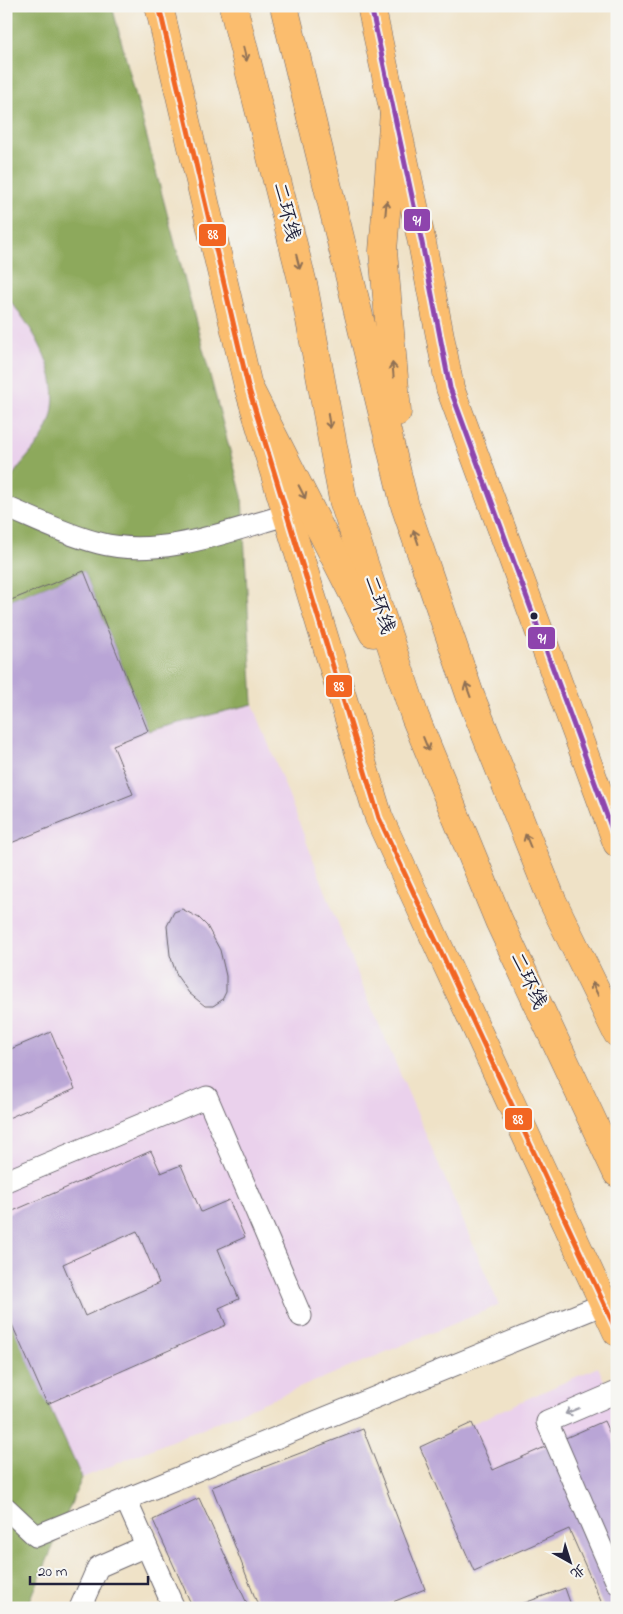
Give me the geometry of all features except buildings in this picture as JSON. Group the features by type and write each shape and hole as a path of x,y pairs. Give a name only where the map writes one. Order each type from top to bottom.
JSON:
{"main road":[{"path":"160,6 248,386 379,818 617,1332"},
{"name":"二环线","path":"233,6 304,288 343,500 415,717 499,921 617,1173"},
{"path":"284,6 405,506 470,694 552,900 617,1033"},
{"path":"371,6 450,388 617,842"},
{"path":"394,112 383,251 405,506"},
{"path":"248,386 415,717"}],"lane":[{"path":"6,507 72,536 101,544 127,547 192,542 286,515"},
{"path":"6,1181 207,1097 301,1316"},
{"path":"6,1508 36,1536 604,1304"},
{"path":"617,1392 547,1422 617,1582"},
{"path":"126,1500 174,1608"},
{"path":"80,1608 98,1566 146,1546"}],"shaded area":[{"path":"6,6 112,6 242,496 253,704 362,985 499,1305 82,1478 27,1608 6,1608"},
{"path":"598,1367 617,1410 617,1608 604,1608 568,1529 474,1571 420,1447"}],"green space":[{"path":"6,6 112,6 242,496 253,704 148,731 84,571 6,602 6,490 15,472 46,431 52,413 54,395 46,359 38,342 6,296"},
{"path":"6,1311 82,1478 27,1608 6,1608"}],"transit line":[{"name":"88","path":"159,6 248,386 379,818 617,1332"},
{"name":"91","path":"371,6 422,243 450,388 617,843"}]}
